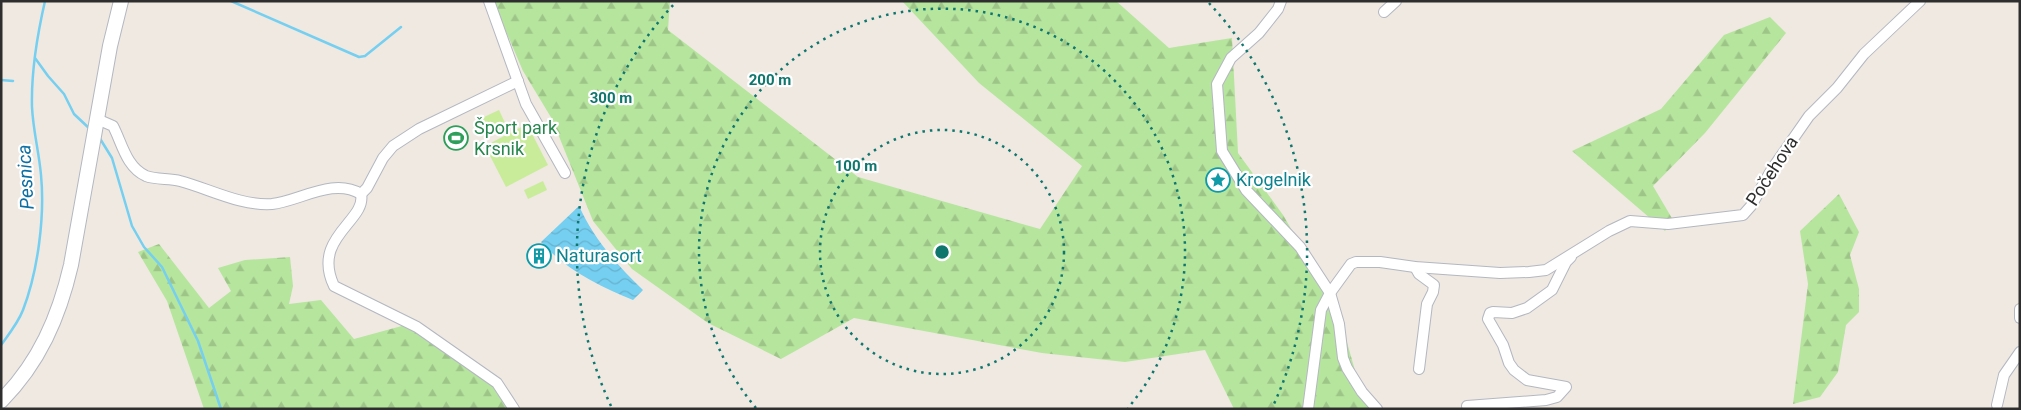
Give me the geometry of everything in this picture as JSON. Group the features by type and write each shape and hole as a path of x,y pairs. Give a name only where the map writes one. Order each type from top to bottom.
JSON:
{"main road":[{"path":"1,401 32,365 57,315 71,265 114,28 121,1"}],"street":[{"path":"489,1 526,104 565,174"},
{"path":"1281,1 1278,9 1260,33 1230,58 1217,84 1222,151 1246,190 1300,247 1330,292 1339,324 1343,358 1347,368 1362,392 1377,409"},
{"path":"1384,12 1396,1"},
{"name":"Počehova","path":"1330,292 1351,264 1356,262 1380,262 1415,267 1500,273 1546,270 1609,231 1630,221 1668,224 1743,215 1751,206 1772,168 1809,116 1837,88 1864,54 1920,1"},
{"path":"514,409 497,383 417,327 334,286 328,274 328,256 336,238 361,202 361,194 367,188 383,158 393,146 419,130 518,81"},
{"path":"95,130 113,126 128,159 146,176 178,180 235,199 273,204 318,191 336,188 348,189 361,194"},
{"name":"Počehova","path":"1467,406 1546,400 1556,397 1566,388 1527,380 1514,370 1509,363 1503,345 1488,319 1490,313 1493,312 1512,313 1528,308 1552,290 1566,262 1578,250"},
{"path":"1415,267 1419,274 1434,285 1427,304 1419,369"},
{"path":"1308,409 1321,310 1330,292"},
{"path":"2020,309 2020,318"},
{"path":"1997,405 2002,381 2020,352"}],"green space":[{"path":"493,1 670,1 668,30 858,177 1040,229 1082,166 979,83 902,1 1116,1 1169,48 1232,38 1238,153 1283,215 1337,307 1356,374 1379,409 1234,409 1205,350 1125,362 1042,353 854,318 781,359 708,323 632,269 593,221 552,119 523,71"},
{"path":"1770,17 1786,33 1705,133 1653,186 1673,220 1665,231 1572,151 1661,109 1724,35"},
{"path":"499,110 507,127 490,135 482,118"},
{"path":"527,124 548,165 506,187 485,146"},
{"path":"543,181 547,190 528,199 524,190"},
{"path":"1839,194 1859,232 1850,255 1859,289 1859,312 1846,325 1838,372 1820,397 1793,404 1808,284 1800,231"},
{"path":"159,244 209,308 231,291 218,268 245,260 290,257 293,286 289,304 321,300 354,339 409,324 495,385 510,409 204,409 167,301 138,252"}],"water":[{"path":"579,206 592,230 607,251 643,290 633,300 608,289 572,269 541,242"}],"waterway":[{"name":"Pesnica","path":"1,345 16,324 23,310 33,278 39,243 42,191 33,116 32,80 39,27 45,1"},
{"path":"231,1 359,57 365,56 401,27"},
{"path":"35,58 64,94 74,114 91,130"},
{"path":"1,80 13,81"},
{"path":"99,137 112,158 132,226 144,247 162,267 198,341 221,409"}],"place":[{"name":"Šport park Krsnik","path":"456,138"},
{"name":"Krogelnik","path":"1218,180"},
{"name":"Naturasort","path":"539,256"}]}
